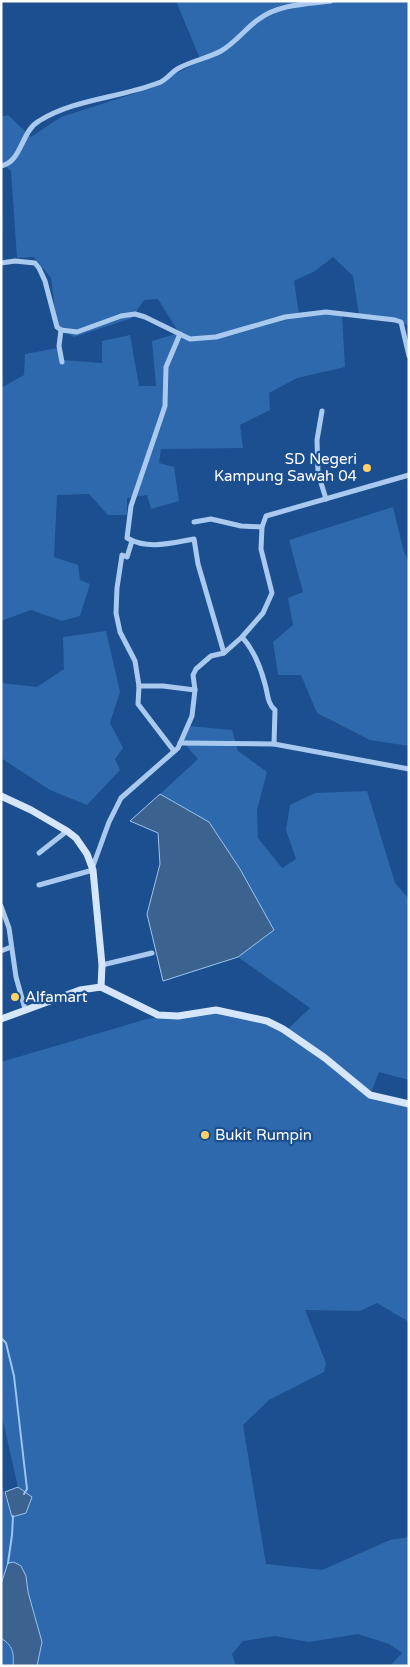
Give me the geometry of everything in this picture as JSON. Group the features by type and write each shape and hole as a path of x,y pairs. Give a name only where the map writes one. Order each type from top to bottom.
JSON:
{"main road":[{"path":"1,796 67,831 76,838 87,854 93,868 102,965 102,987"},
{"path":"1,1019 80,990 102,987 158,1015 178,1016 216,1010 267,1021 325,1058 370,1095 409,1104"}],"street":[{"path":"1,166 7,165 15,158 25,137 36,122 51,114 94,100 160,83 179,68 222,50 258,19 273,10 331,1"},
{"path":"1,263 29,262 39,268 45,280 54,320 60,330 59,346 62,362"},
{"path":"60,330 77,332 121,316 135,314 190,339 216,337 285,317 326,312 401,322 409,356"},
{"path":"180,334 166,367 165,406 131,506 126,538 153,546 194,539 198,564 224,653"},
{"path":"322,411 317,440 318,473 326,499"},
{"path":"39,886 93,868 109,822 121,798 178,748 192,716 195,690 193,675 196,669 210,656 224,653 242,637 263,613 272,594 261,548 262,528 266,516 409,475"},
{"path":"194,522 211,519 241,526 262,528"},
{"path":"132,541 127,557 122,555 117,588 116,613 120,632 134,661 138,686 138,704 174,751"},
{"path":"242,637 248,644 265,683 270,706 275,710 274,744"},
{"path":"138,686 163,686 195,690"},
{"path":"180,743 274,744 409,769"},
{"path":"39,853 67,831"},
{"path":"1,906 9,928 16,977 26,1010"},
{"path":"1,951 12,947"},
{"path":"102,965 152,953"}],"shaded area":[{"path":"176,1 409,1 409,325 359,315 353,276 333,257 315,271 294,281 299,315 342,314 345,367 297,378 269,393 270,410 240,425 243,448 161,449 159,463 174,467 179,501 151,509 147,495 127,498 127,515 108,515 89,494 57,495 54,557 78,565 80,580 90,584 80,616 62,621 31,610 1,621 1,388 24,375 25,354 58,348 63,360 102,363 102,341 130,335 139,386 156,386 152,341 179,333 158,299 144,300 132,318 74,337 57,327 51,278 34,257 17,258 11,171 1,162 1,117 8,115 31,137 61,117 139,92 201,61"},
{"path":"393,507 404,552 409,562 409,746 370,740 317,713 301,675 278,675 273,642 293,625 288,598 303,592 289,540"},
{"path":"106,631 120,692 110,723 123,748 115,759 120,770 87,805 50,790 1,758 1,683 37,687 64,669 63,637"},
{"path":"189,726 232,730 238,751 267,772 257,810 258,838 282,868 296,859 286,830 290,805 315,793 367,791 395,883 409,899 409,1080 379,1072 370,1095 409,1105 409,1322 377,1303 360,1311 305,1310 326,1363 324,1372 269,1400 243,1425 266,1564 322,1570 390,1540 409,1537 409,1666 390,1666 402,1653 389,1644 358,1634 309,1642 275,1636 243,1641 232,1654 236,1666 37,1666 42,1642 28,1592 26,1576 8,1563 1,1584 1,1483 12,1517 32,1497 18,1487 1,1412 1,1062 147,1019 199,1011 241,1011 289,1028 310,1008 238,957 274,930 209,822 160,794 198,759 182,741"},
{"path":"160,794 209,822 240,869 274,930 238,957 163,981 147,914 160,864 158,833 130,821"},
{"path":"18,1487 32,1497 26,1513 12,1517 5,1492"},
{"path":"14,1562 21,1566 26,1576 28,1592 42,1642 37,1666 13,1666 12,1650 1,1638 1,1584 8,1563"},
{"path":"1,1638 12,1650 13,1666 1,1666"}],"waterway":[{"path":"1,1338 6,1343 14,1376 27,1489 24,1494"},
{"path":"8,1563 13,1516"}],"place":[{"name":"SD Negeri Kampung Sawah 04","path":"367,468"},
{"name":"Alfamart","path":"15,997"},
{"name":"Bukit Rumpin","path":"205,1135"}]}
